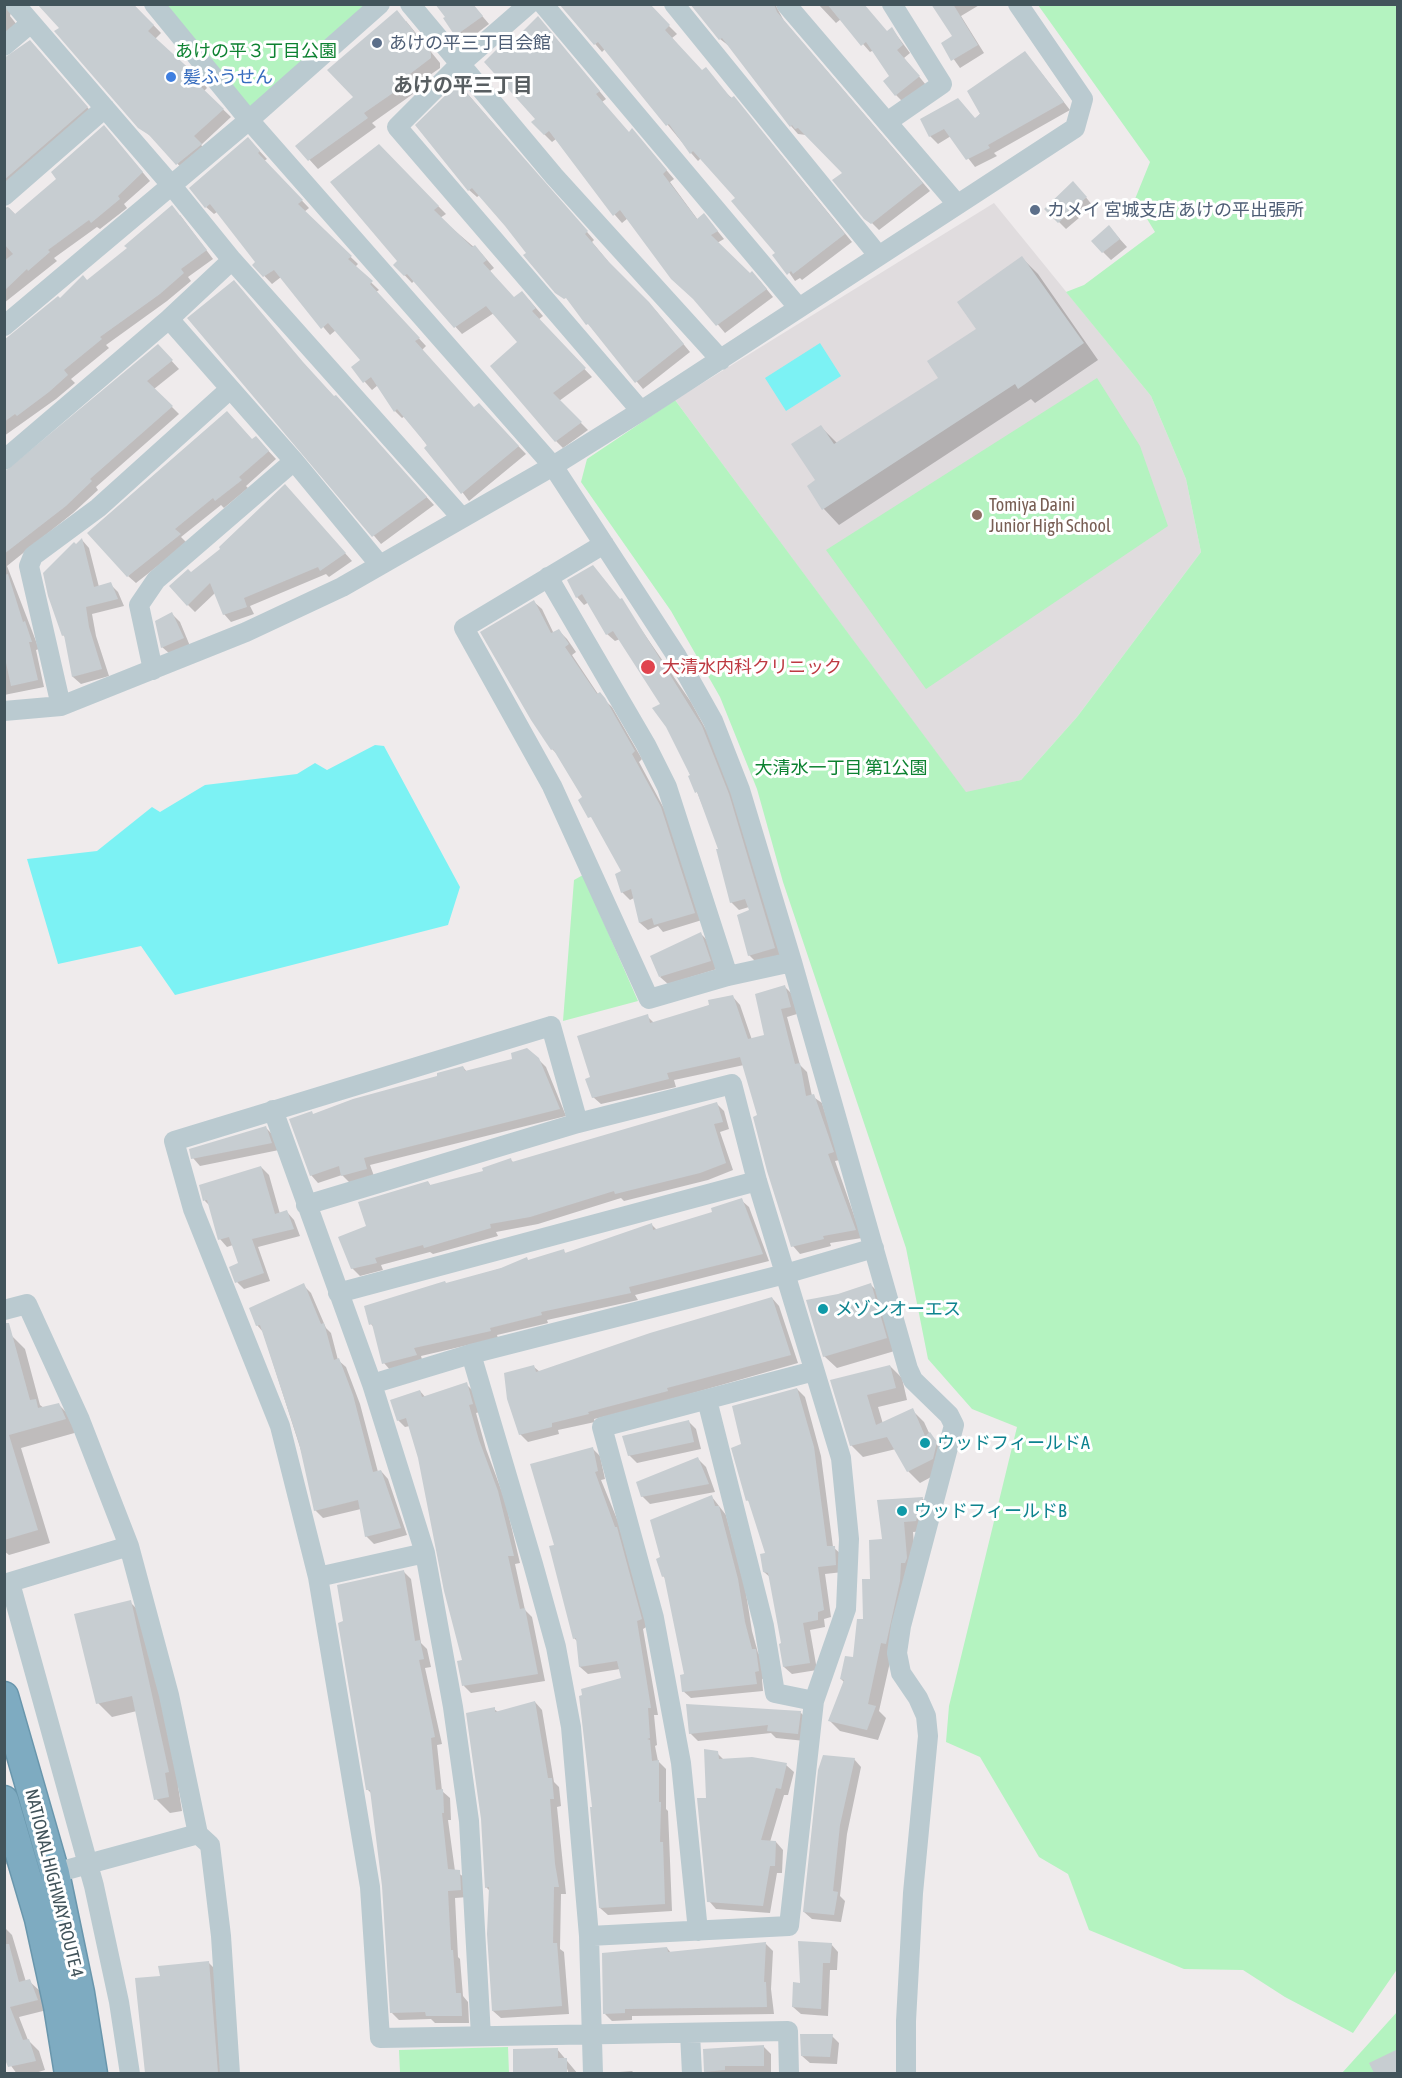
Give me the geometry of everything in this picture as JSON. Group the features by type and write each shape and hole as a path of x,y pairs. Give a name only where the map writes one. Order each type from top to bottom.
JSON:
{"highway":[{"name":"NATIONAL HIGHWAY ROUTE 4","path":"4,1696 55,1873 78,1981 93,2073"},
{"name":"NATIONAL HIGHWAY ROUTE 4","path":"4,1800 39,1919 58,2006 69,2073"}],"street":[{"path":"15,4 172,186 232,260 462,518"},
{"path":"154,4 249,120 553,466 676,655 713,721 740,790 792,962 908,1369 913,1380 950,1415 954,1425 901,1626 897,1653 902,1673 926,1716 928,1736 913,1893 906,2021 906,2073"},
{"path":"4,326 172,186 380,4"},
{"path":"410,4 554,176 721,360"},
{"path":"529,4 459,65 397,127 642,411"},
{"path":"543,4 798,307"},
{"path":"674,4 878,255"},
{"path":"786,4 957,204"},
{"path":"887,122 942,84 892,4"},
{"path":"4,711 60,706 246,632 331,592 553,466 642,411 1075,128 1083,99 1018,4"},
{"path":"4,46 31,23"},
{"path":"4,196 105,108"},
{"path":"4,460 169,320 232,260"},
{"path":"169,320 294,461 379,564"},
{"path":"60,706 28,566 33,556 98,508 229,390"},
{"path":"153,670 139,605 145,596 156,580 294,461"},
{"path":"604,544 464,628 552,786 649,999 728,976 792,962"},
{"path":"548,577 646,745 667,787 728,976"},
{"path":"578,1123 551,1026 174,1141 193,1209 280,1426 318,1577 370,1887 380,2038 788,2031 789,2073"},
{"path":"306,1205 578,1123 732,1084 757,1181 841,1458 849,1539 846,1609 814,1701 789,1926 589,1936"},
{"path":"273,1110 372,1384 425,1553 453,1707 469,1821 482,2036"},
{"path":"338,1293 757,1181"},
{"path":"372,1384 471,1354 785,1274 874,1248"},
{"path":"4,1310 27,1304 80,1420 129,1546 169,1695 198,1834 210,1845 221,1936 230,2073"},
{"path":"471,1354 556,1647 571,1727 589,1936 593,2073"},
{"path":"698,1931 681,1763 654,1618 602,1427 814,1371"},
{"path":"706,1400 764,1626 775,1693 814,1701"},
{"path":"129,1546 7,1584 88,1864 119,2002 130,2073"},
{"path":"318,1577 425,1553"},
{"path":"55,1873 198,1834"},
{"path":"690,2033 692,2073"}],"shaded area":[{"name":"Tomiya Daini Junior High School","path":"994,203 1151,396 1186,479 1201,552 1077,717 1021,780 966,793 675,400"}],"green space":[{"name":"あけの平３丁目公園","path":"164,4 379,5 249,120"},
{"name":"大清水一丁目 第1公園","path":"1038,5 1397,5 1398,1968 1353,2033 1285,1997 1243,1970 1184,1969 1089,1930 1068,1874 1039,1857 980,1757 946,1742 949,1706 1017,1427 972,1409 928,1359 906,1248 783,882 757,789 720,697 671,611 581,482 587,459 675,400 966,792 1021,780 1077,717 1201,552 1186,479 1151,396 1066,292 1084,285 1155,232 1135,199 1150,162"},
{"path":"1097,378 1140,446 1168,526 926,689 826,550"},
{"path":"583,875 638,1001 563,1021 574,880"},
{"path":"1397,2012 1397,2073 1342,2073"},
{"path":"508,2047 509,2073 400,2073 399,2050"}],"water":[{"path":"820,343 841,376 786,411 765,378"},
{"path":"375,745 384,746 460,887 448,925 175,995 141,946 58,964 27,859 97,851 152,807 160,812 205,785 297,774 315,763 327,770"}],"building":[{"path":"37,4 133,4 154,25 148,31 201,80 197,83 224,109 194,136 202,144 176,165 149,135 138,128 54,31 59,28"},
{"path":"435,4 473,4 483,16 455,36"},
{"path":"559,4 650,4 670,25 665,30 702,70 706,67 731,98 734,96 845,234 793,274 791,271 787,275 772,255 775,253 731,201 735,198 693,151 690,154 669,124 666,126 598,42 594,45"},
{"path":"690,4 774,4 777,12 923,183 871,224 864,219 832,180 842,173 798,128 795,129 792,125 790,127 722,38 719,40"},
{"path":"827,4 864,4 887,31 892,27 903,45 897,50 920,76 895,96 883,81 889,76 866,42 861,46"},
{"path":"931,4 953,4 978,45 951,61 941,43 952,36"},
{"path":"397,10 431,53 431,58 402,80 406,84 364,113 368,118 308,161 295,146 353,97 327,70"},
{"path":"538,16 600,91 596,94 629,132 632,128 667,170 663,174 697,219 704,213 718,231 711,235 750,273 752,271 767,289 716,326 693,299 671,279 620,210 613,216 549,131 544,135 531,122 535,119 484,62 505,41 509,45"},
{"path":"30,40 88,107 4,180 4,58"},
{"path":"1025,51 1064,102 988,145 990,148 966,160 944,129 929,137 920,119 958,98 975,118 980,114 967,91"},
{"path":"458,83 588,231 585,234 609,262 649,302 684,344 635,383 566,298 555,293 523,255 526,253 505,226 472,188 468,191 415,125"},
{"path":"104,125 143,172 118,196 120,199 91,223 89,220 48,250 50,252 28,271 27,269 4,291 4,261 13,254 4,244 4,208 8,207 15,214 56,179 51,172"},
{"path":"248,137 260,151 258,153 303,200 298,204 352,256 348,259 373,281 370,284 420,338 415,341 474,407 479,403 519,446 461,494 424,448 427,445 397,409 394,412 371,377 363,383 351,367 360,360 328,323 321,329 274,270 263,277 252,265 255,262 210,204 205,208 189,188"},
{"path":"379,144 439,206 434,210 472,247 475,245 487,260 483,263 514,297 522,291 536,308 532,311 586,368 553,393 582,422 555,442 490,366 517,342 486,306 454,328 407,274 404,276 393,265 397,261 330,182"},
{"path":"1073,181 1087,197 1058,223 1044,209"},
{"path":"172,205 207,250 181,269 184,273 160,294 100,337 102,339 64,370 68,375 49,392 17,416 15,414 4,422 4,340 58,296 60,298 83,275 87,280 127,248 124,246"},
{"path":"1109,225 1120,239 1102,253 1091,241"},
{"path":"1022,256 1084,343 1018,389 1015,384 822,510 807,486 815,480 791,444 821,425 834,444 938,378 927,361 976,329 957,302"},
{"path":"234,280 303,362 334,396 336,395 427,497 372,537 187,318"},
{"path":"158,344 173,360 147,381 173,406 90,479 92,481 66,506 4,554 4,472"},
{"path":"227,411 252,439 256,436 269,451 239,477 242,480 215,501 213,498 175,529 181,534 127,577 87,533"},
{"path":"285,484 346,553 320,571 318,567 244,598 247,607 223,615 210,583 187,606 169,586 188,569 191,572 220,549 219,547"},
{"path":"82,538 94,587 111,582 118,599 86,607 89,627 102,669 72,677 64,635 62,636 48,596 43,573 74,542 76,544"},
{"path":"593,565 620,599 622,598 702,726 729,794 775,948 748,956 737,915 749,910 745,899 730,903 716,849 718,849 697,792 695,793 688,776 690,775 666,727 652,708 660,704 613,631 606,635 582,594 576,598 567,580"},
{"path":"8,574 23,622 25,621 32,642 29,642 38,680 11,686 4,653 4,575"},
{"path":"534,600 551,633 559,629 569,644 565,647 597,694 600,692 605,698 635,751 632,754 661,807 695,913 654,925 652,918 639,923 631,889 621,893 615,874 621,871 591,817 588,818 578,800 582,797 553,749 551,750 531,720 480,632"},
{"path":"172,612 184,638 161,648 155,621"},
{"path":"701,932 711,961 659,977 650,956"},
{"path":"785,985 791,1007 781,1009 795,1064 800,1063 806,1096 814,1094 834,1152 828,1154 856,1230 823,1236 824,1239 791,1247 767,1171 753,1117 757,1115 740,1057 667,1073 669,1079 592,1098 585,1079 590,1077 577,1036 648,1014 650,1023 709,1005 708,1000 733,995 748,1039 764,1035 755,994"},
{"path":"527,1048 539,1058 560,1109 364,1158 367,1169 341,1176 339,1166 310,1176 289,1119 312,1111 313,1114 353,1099 437,1076 437,1073 463,1066 465,1071 512,1059 511,1053"},
{"path":"717,1102 723,1122 714,1124 726,1163 700,1173 615,1194 614,1191 530,1217 490,1224 491,1228 424,1248 423,1245 375,1258 377,1263 351,1269 338,1237 366,1226 358,1202 428,1181 430,1185 483,1171 482,1168 511,1158 512,1162"},
{"path":"266,1126 272,1143 191,1159 189,1149"},
{"path":"261,1166 275,1214 287,1210 294,1229 252,1239 264,1273 235,1283 229,1267 238,1263 229,1237 218,1240 207,1200 203,1201 199,1185"},
{"path":"742,1198 763,1254 629,1287 631,1293 541,1312 542,1315 490,1328 491,1331 414,1348 417,1355 382,1364 372,1324 369,1325 364,1306 445,1281 446,1283 501,1268 527,1257 528,1260 564,1249 565,1253 652,1223 653,1230 712,1212 711,1208"},
{"path":"304,1283 321,1324 324,1323 334,1360 339,1358 353,1395 373,1472 381,1470 401,1528 365,1537 358,1500 314,1511 299,1443 260,1325 256,1326 249,1308"},
{"path":"871,1283 887,1338 823,1357 806,1300 838,1294"},
{"path":"772,1297 791,1355 667,1388 668,1391 588,1412 589,1414 552,1423 552,1427 519,1435 507,1399 504,1373 534,1365 536,1372 650,1333"},
{"path":"4,1323 9,1323 30,1400 36,1399 38,1408 59,1403 66,1419 9,1435 38,1530 4,1540"},
{"path":"890,1365 896,1388 867,1395 876,1425 913,1408 925,1436 930,1432 937,1442 933,1459 907,1472 887,1437 850,1446 830,1380"},
{"path":"467,1382 473,1404 469,1405 498,1491 514,1556 508,1556 520,1609 525,1608 538,1674 462,1686 457,1661 462,1660 444,1591 418,1458 406,1418 397,1421 390,1400 420,1390 422,1397"},
{"path":"797,1388 814,1447 827,1546 835,1546 836,1565 818,1567 824,1610 818,1612 818,1620 803,1623 810,1663 783,1667 779,1644 781,1643 768,1573 763,1572 760,1554 765,1553 748,1500 746,1501 731,1448 741,1444 732,1406"},
{"path":"689,1420 694,1442 628,1456 622,1436"},
{"path":"593,1447 598,1471 595,1472 615,1527 617,1527 642,1619 637,1621 651,1708 648,1708 650,1738 647,1739 650,1740 652,1761 659,1760 660,1842 663,1842 665,1904 599,1908 590,1807 592,1807 579,1696 582,1695 581,1689 621,1678 617,1661 579,1667 576,1638 573,1639 549,1546 554,1545 530,1464"},
{"path":"698,1457 709,1484 641,1497 636,1482"},
{"path":"712,1495 715,1506 719,1506 738,1579 745,1622 752,1649 756,1649 759,1671 755,1672 757,1684 682,1692 680,1675 684,1674 664,1576 662,1577 656,1559 660,1557 650,1520"},
{"path":"923,1497 916,1521 904,1522 907,1558 905,1563 901,1563 900,1581 886,1644 881,1643 868,1704 876,1706 867,1730 828,1721 844,1680 840,1679 845,1656 853,1657 857,1619 863,1619 862,1579 870,1579 869,1540 882,1539 877,1500"},
{"path":"404,1570 415,1641 420,1640 424,1659 419,1660 435,1737 431,1738 436,1790 443,1789 444,1813 442,1813 448,1869 460,1870 461,1890 448,1891 451,1950 453,1950 456,1993 461,1993 462,2016 426,2016 425,2012 390,2013 382,1886 370,1790 366,1790 338,1623 343,1621 337,1585"},
{"path":"131,1600 169,1772 165,1773 169,1797 154,1800 132,1696 96,1704 74,1614"},
{"path":"535,1701 548,1778 552,1778 554,1799 550,1799 559,1887 554,1887 553,1943 557,1943 562,2006 492,2011 487,1934 489,1887 485,1888 481,1819 466,1713 495,1707 495,1712"},
{"path":"686,1704 801,1711 798,1734 767,1731 768,1725 689,1734"},
{"path":"704,1749 718,1751 719,1759 752,1757 787,1763 781,1789 776,1788 761,1840 776,1841 775,1866 770,1866 763,1906 707,1902 697,1798 706,1798"},
{"path":"823,1755 855,1758 840,1825 833,1891 838,1892 834,1915 803,1912 818,1770"},
{"path":"798,1941 832,1943 830,1963 823,1963 821,2009 792,2007 793,1982 800,1983"},
{"path":"766,1942 764,1982 766,1982 767,2007 625,2009 625,2013 603,2014 602,1953 667,1947 668,1952"},
{"path":"4,1944 9,1944 19,1982 30,1979 38,2000 10,2007 23,2040 29,2039 36,2061 8,2067 4,2057"},
{"path":"209,1961 218,2073 145,2073 135,1978 160,1976 158,1966"},
{"path":"800,2034 833,2034 830,2057 801,2056"},
{"path":"764,2045 764,2066 725,2066 725,2070 704,2072 703,2049"},
{"path":"558,2048 558,2058 567,2058 567,2073 513,2073 513,2049"},
{"path":"1398,2049 1398,2073 1374,2073 1369,2063"}],"place":[{"name":"あけの平三丁目会館","path":"377,43"},
{"name":"髪ふうせん","path":"171,77"},
{"name":"カメイ 宮城支店 あけの平出張所","path":"1035,210"},
{"name":"Tomiya Daini Junior High School","path":"977,515"},
{"name":"大清水内科クリニック","path":"648,667"},
{"name":"メゾンオーエス","path":"823,1309"},
{"name":"ウッドフィールドA","path":"925,1443"},
{"name":"ウッドフィールドB","path":"902,1511"}],"district":[{"name":"あけの平三丁目","path":"463,86"}]}
